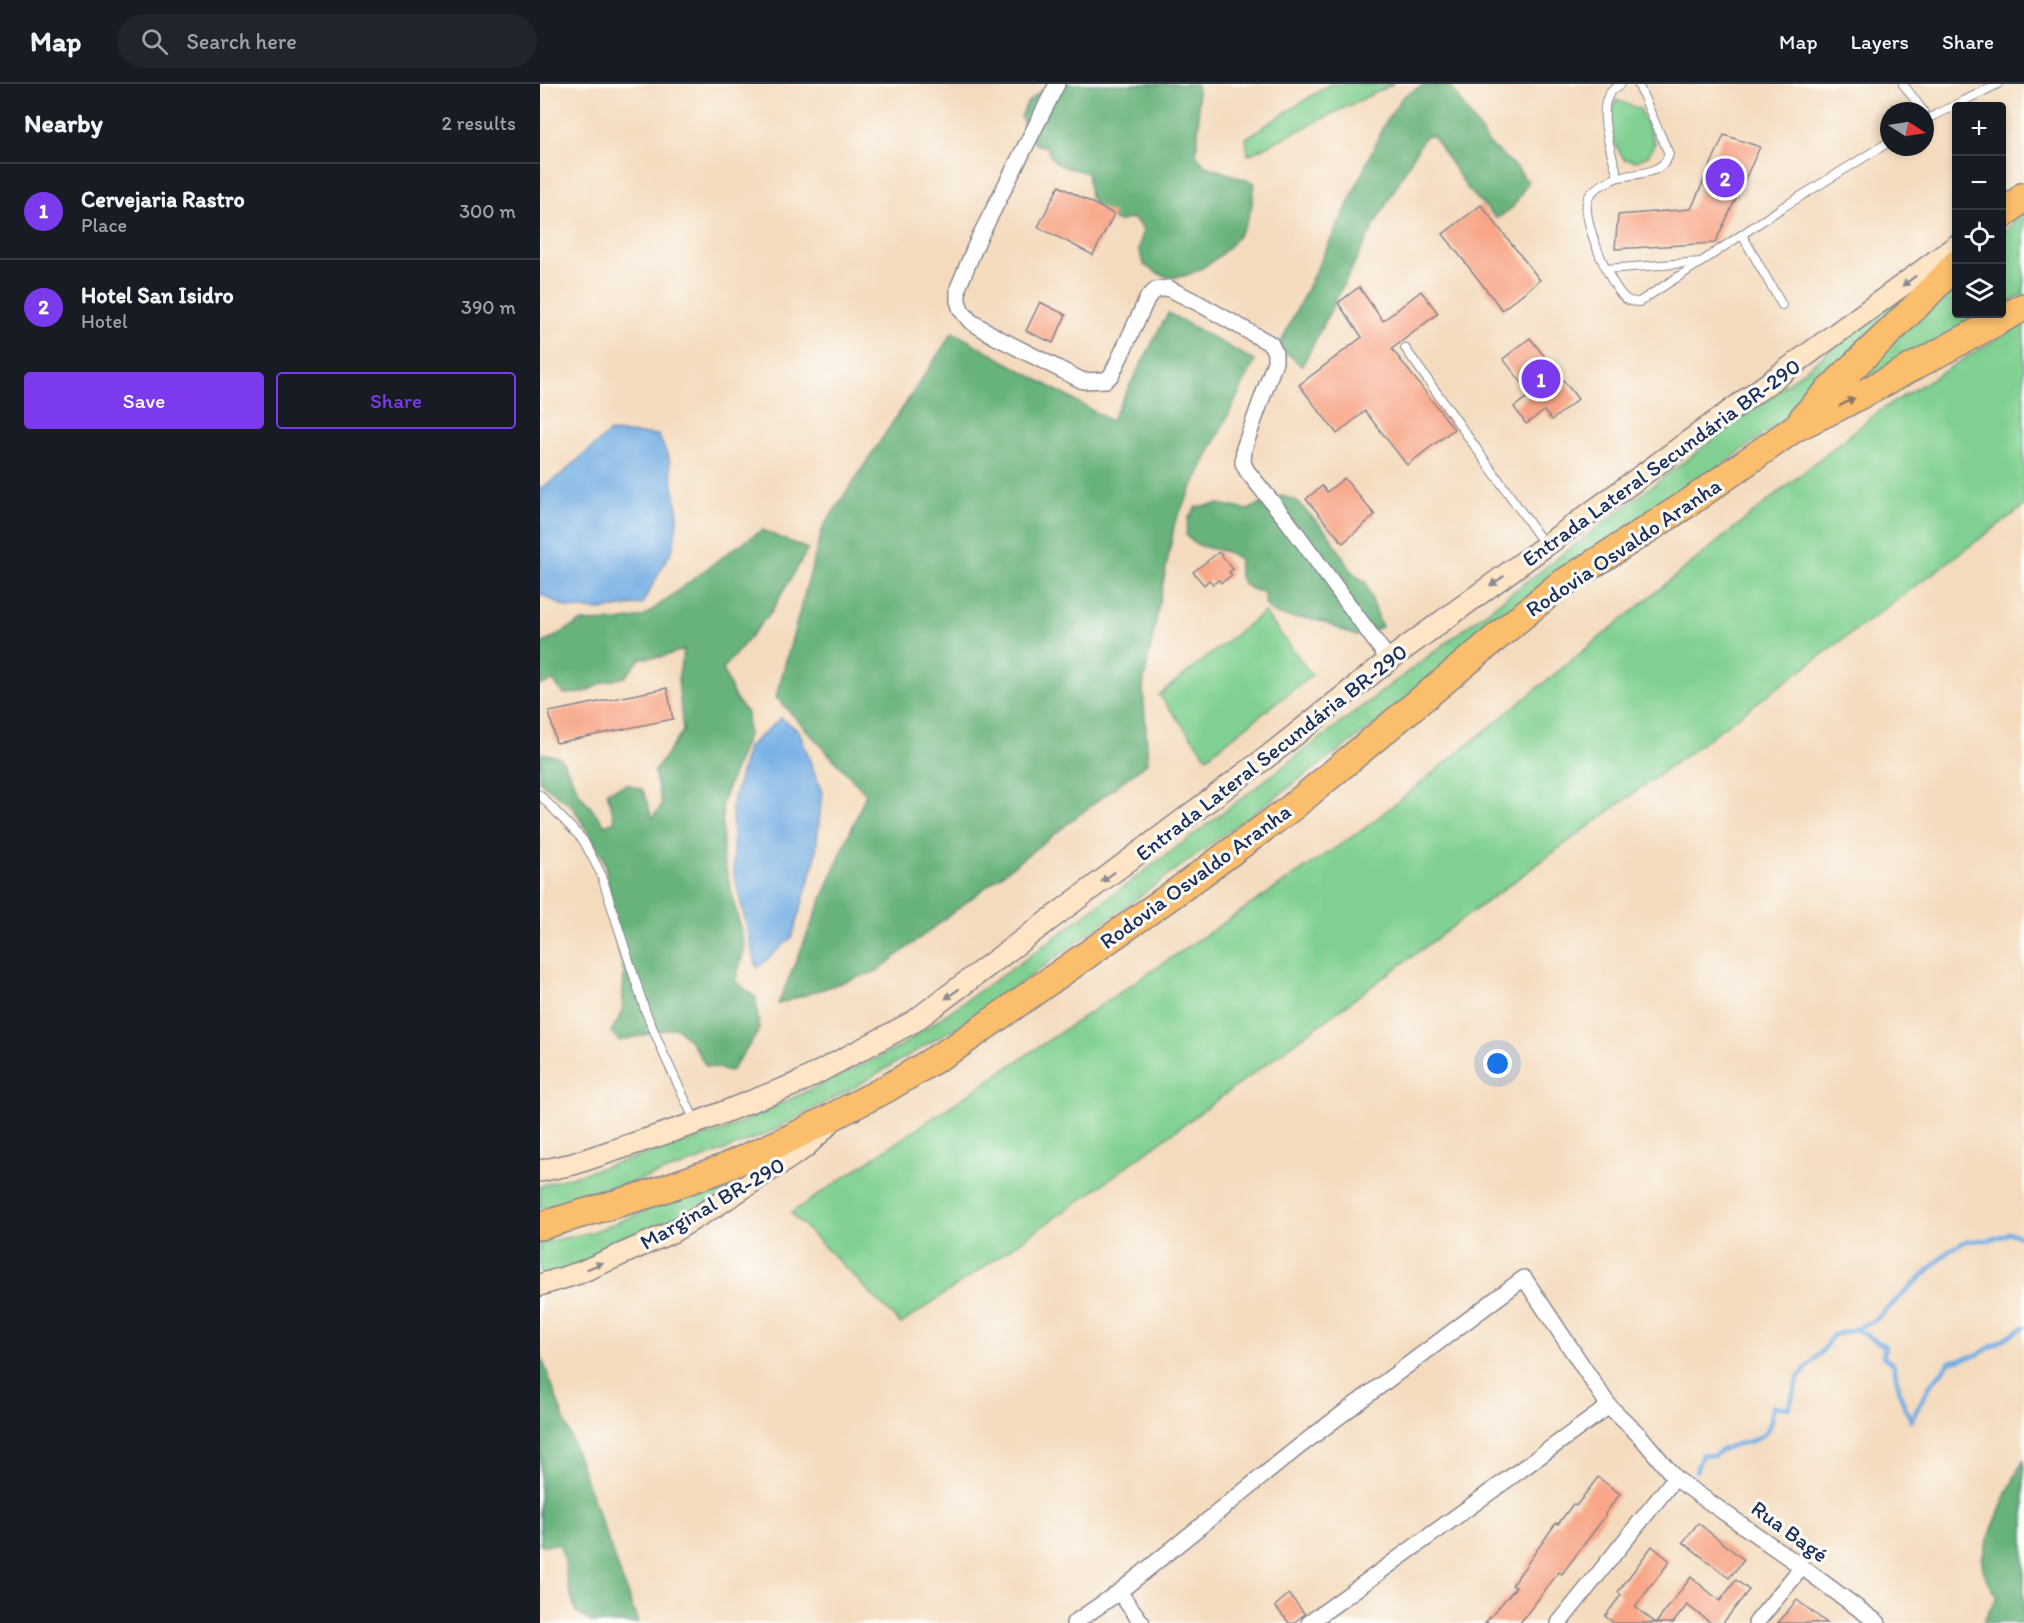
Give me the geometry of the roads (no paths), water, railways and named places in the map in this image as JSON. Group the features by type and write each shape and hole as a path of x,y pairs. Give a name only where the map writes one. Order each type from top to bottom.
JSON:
{"highway":[{"path":"2006,212 2024,196"},
{"name":"Rodovia Osvaldo Aranha","path":"1795,428 1828,390 1930,293 1952,268"},
{"name":"Rodovia Osvaldo Aranha","path":"540,1226 649,1194 721,1168 794,1137 838,1115 957,1046 1291,808 1557,587 1687,504 1795,428 2024,307"}],"main road":[{"name":"Entrada Lateral Secundária BR-290","path":"540,1171 573,1164 696,1123 798,1083 914,1022 1271,754 1389,660 1952,249"},
{"name":"Marginal BR-290","path":"540,1285 579,1273 672,1232 804,1148 838,1115"}],"street":[{"path":"1058,84 978,240 958,288 961,310 970,321 996,337 1083,381 1106,380 1112,374 1148,297 1156,290 1168,288 1271,344 1275,353 1275,362 1244,448 1243,462 1247,471 1289,523 1389,660"},
{"name":"Rua Bagé","path":"1119,1592 1301,1445 1524,1278 1609,1406 1641,1437 1675,1478 1878,1623"},
{"path":"1309,1623 1609,1406"},
{"path":"1559,1623 1675,1478"},
{"path":"1756,1623 1802,1567"},
{"path":"1074,1623 1119,1592 1142,1623"}],"lane":[{"path":"1618,177 1604,116 1609,94 1621,84"},
{"path":"1638,84 1669,154 1667,161 1661,167 1640,174 1618,177 1592,191 1587,200 1586,213 1606,269 1624,298 1631,302 1639,302 1880,148"},
{"path":"1903,84 1915,102"},
{"path":"1934,112 1998,84"},
{"path":"1742,235 1782,305"},
{"path":"1606,269 1701,262"},
{"path":"1406,348 1546,546"},
{"path":"540,795 584,840 601,874 645,1010 696,1123"}],"water":[{"path":"610,432 658,435 669,458 678,516 673,548 642,604 600,610 567,608 540,594 540,489 564,472"},
{"path":"781,718 799,731 822,793 815,860 792,937 757,968 734,874 732,806 748,747"}],"waterway":[{"path":"1696,1471 1702,1454 1714,1456 1723,1449 1760,1437 1771,1421 1773,1406 1789,1408 1798,1378 1823,1350 1832,1336 1874,1321 1949,1251 1966,1241 1989,1240 2010,1233 2024,1237"},
{"path":"1855,1329 1885,1346 1883,1357 1893,1363 1901,1397 1911,1421 1929,1387 1950,1362 1977,1355 2024,1327"}],"place":[{"name":"Hotel San Isidro","path":"1725,178"},
{"name":"Cervejaria Rastro","path":"1541,379"}]}
